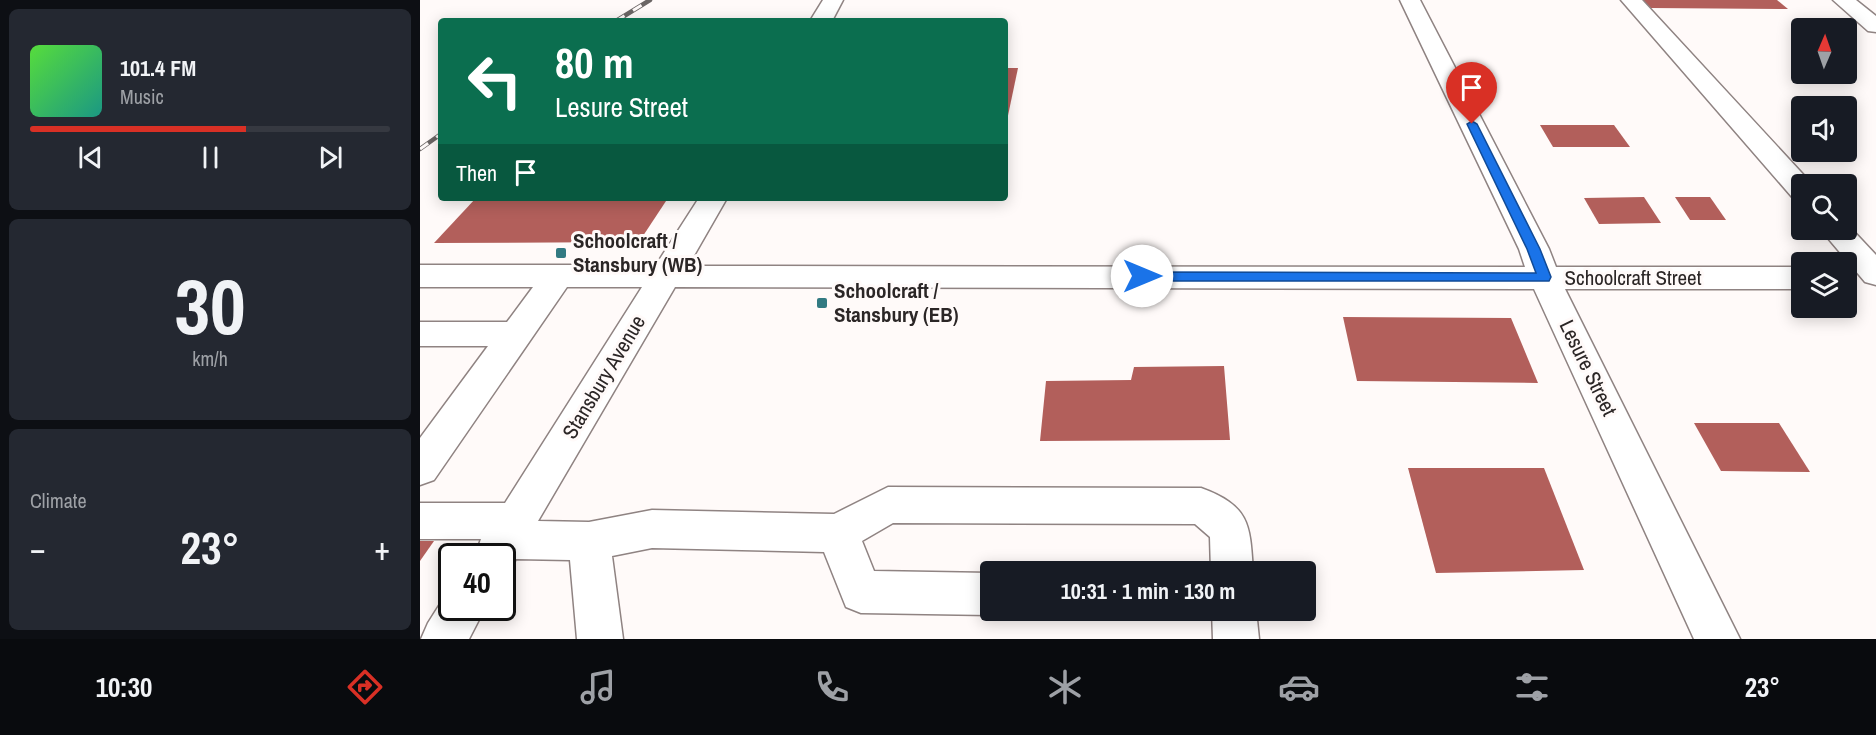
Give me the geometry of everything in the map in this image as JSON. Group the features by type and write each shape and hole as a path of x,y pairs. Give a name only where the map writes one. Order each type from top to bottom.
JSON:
{"street":[{"path":"822,18 833,0"},
{"name":"Lesure Street","path":"1410,0 1534,249 1544,277 1717,639"},
{"path":"1631,0 1791,179"},
{"path":"1843,0 1876,26"},
{"name":"Stansbury Avenue","path":"505,539 711,201"},
{"path":"1845,240 1876,276"},
{"name":"Schoolcraft Street","path":"420,276 1791,278"},
{"path":"420,468 558,276"},
{"path":"1857,277 1876,276"},
{"path":"420,334 515,334"},
{"path":"420,521 505,539 589,541 652,529 838,533 888,505 1201,506 1230,530 1231,561"},
{"path":"838,533 861,592 980,594"},
{"path":"589,541 600,639"},
{"path":"444,639 456,621"},
{"path":"1235,621 1236,639"}],"building":[{"path":"1643,0 1777,0 1788,9 1650,8"},
{"path":"1008,68 1018,68 1008,116"},
{"path":"1540,125 1614,125 1630,147 1553,147"},
{"path":"1644,197 1661,223 1599,224 1584,198"},
{"path":"1675,197 1710,197 1726,220 1690,220"},
{"path":"473,201 666,201 639,242 434,243"},
{"path":"1343,317 1511,318 1538,383 1357,381"},
{"path":"1224,366 1230,440 1040,441 1046,381 1131,380 1134,367"},
{"path":"1694,423 1779,423 1810,472 1721,471"},
{"path":"1408,468 1544,468 1584,570 1436,573"},
{"path":"420,541 434,541 420,561"}],"railway":[{"path":"621,18 650,0"},
{"path":"420,149 438,136"}],"place":[{"name":"Schoolcraft / Stansbury (WB)","path":"561,253"},
{"name":"Schoolcraft / Stansbury (EB)","path":"822,303"}],"route":[{"path":"1142,276 1544,277 1534,249 1472,124"}]}
